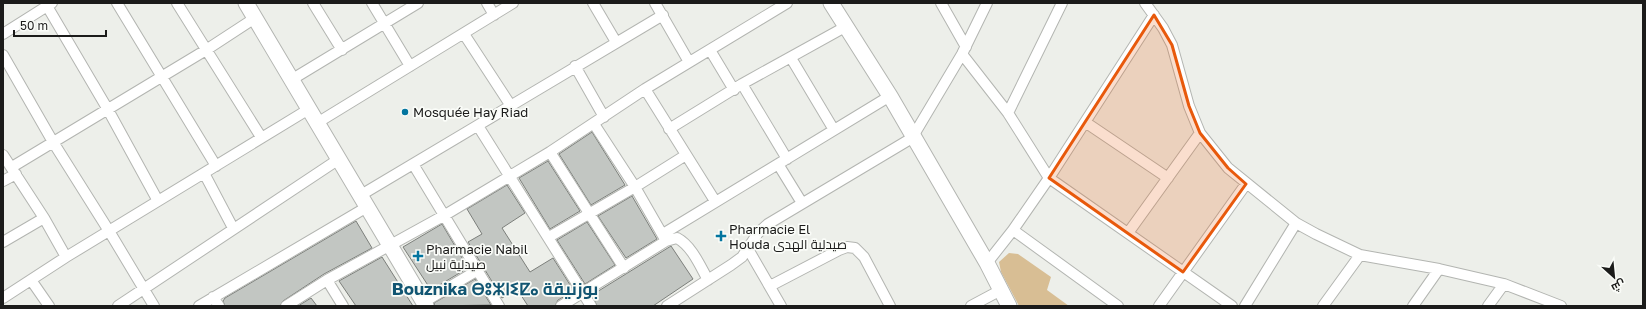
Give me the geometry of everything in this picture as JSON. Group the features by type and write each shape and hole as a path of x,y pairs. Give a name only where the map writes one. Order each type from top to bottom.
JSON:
{"street":[{"path":"116,3 216,166"},
{"path":"177,3 261,137"},
{"path":"313,3 342,50"},
{"path":"372,3 386,23 410,66"},
{"path":"292,80 418,3"},
{"path":"487,3 494,15"},
{"path":"317,123 513,3"},
{"path":"593,3 616,42"},
{"path":"655,3 689,62"},
{"path":"286,306 327,280 445,215 550,152 645,89 788,3"},
{"path":"831,3 890,96 912,138 987,263 1010,306"},
{"path":"941,3 964,51 1008,113 1049,178 1232,306"},
{"path":"667,306 731,265 748,249 758,233 768,224 912,138 964,51 987,3"},
{"path":"1008,113 1062,3"},
{"path":"1145,3 1172,45 1189,106 1200,133 1228,168 1296,223 1360,255 1439,269 1504,284 1561,306"},
{"path":"3,34 50,5 158,201"},
{"path":"3,181 14,170 53,142 107,108 206,50 250,7 425,304 478,270"},
{"path":"199,306 216,302 364,201 413,164 663,15"},
{"path":"987,263 1013,230 1049,178 1154,15"},
{"path":"669,129 738,87 846,27"},
{"path":"464,34 511,106"},
{"path":"710,50 738,87 787,159"},
{"path":"3,55 53,142 154,306"},
{"path":"790,58 834,130"},
{"path":"576,66 604,117"},
{"path":"645,89 715,201"},
{"path":"561,306 624,268 715,201 890,96"},
{"path":"3,298 66,257 309,109"},
{"path":"1085,122 1168,178"},
{"path":"594,124 635,187 665,238"},
{"path":"478,126 592,306"},
{"path":"1128,233 1200,133"},
{"path":"550,152 624,268"},
{"path":"3,155 44,218 66,257"},
{"path":"549,237 635,187 686,155"},
{"path":"118,306 233,228 339,159"},
{"path":"413,164 500,306"},
{"path":"778,164 802,203"},
{"path":"204,173 233,228"},
{"path":"1159,306 1246,184"},
{"path":"3,242 44,218"},
{"path":"1245,306 1296,223"},
{"path":"1013,230 1118,306"},
{"path":"665,238 681,240 687,246 708,280"},
{"path":"770,286 839,250 847,247 854,248 864,257 890,306"},
{"path":"748,249 780,306"},
{"path":"1323,306 1360,255"},
{"path":"1413,306 1439,269"},
{"path":"31,280 49,306"},
{"path":"327,280 343,306"},
{"path":"1488,306 1504,284"},
{"path":"971,306 1001,290"}],"highlighted area":[{"path":"1154,15 1172,45 1189,106 1200,133 1228,168 1246,184 1183,272 1049,178"}],"shaded area":[{"path":"1009,253 1018,254 1051,277 1047,290 1069,306 1019,306 1001,272 999,262"}],"building":[{"path":"592,132 625,185 591,205 559,154"},
{"path":"548,161 580,211 550,229 519,178"},
{"path":"507,185 525,213 502,228 530,272 553,258 574,291 558,300 555,306 528,306 517,289 502,298 468,242 482,234 467,209"},
{"path":"632,196 657,239 626,258 598,216"},
{"path":"356,221 372,248 324,274 283,301 280,306 225,306 223,301 225,298"},
{"path":"587,222 615,265 585,284 557,240"},
{"path":"442,224 468,268 431,290 403,247"},
{"path":"671,246 693,279 653,306 597,306 592,295"},
{"path":"382,257 413,306 356,306 339,281"},
{"path":"475,279 491,305 435,306 434,303"},
{"path":"311,298 317,306 298,306"}],"place":[{"name":"Mosquée Hay Riad","path":"405,112"},
{"name":"Pharmacie El Houda صيدلية الهدى","path":"721,236"},
{"name":"Pharmacie Nabil صيدلية نبيل","path":"418,256"}],"district":[{"name":"Bouznika ⴱⵓⵣⵏⵉⵇⴰ بوزنيقة","path":"495,288"}]}
